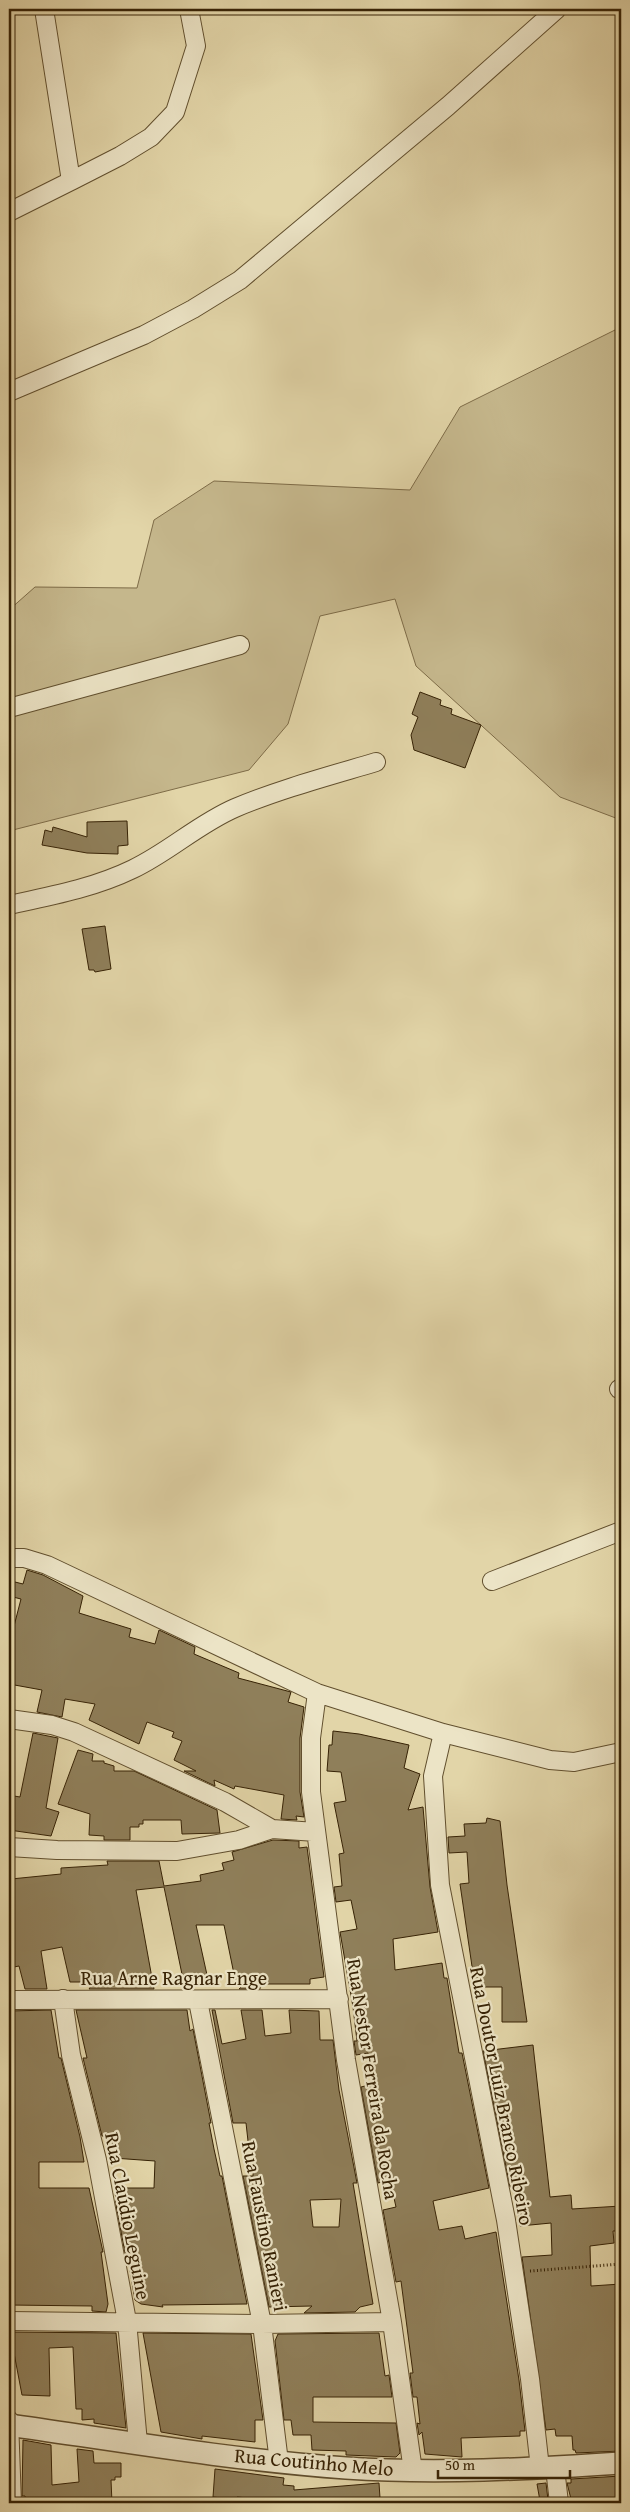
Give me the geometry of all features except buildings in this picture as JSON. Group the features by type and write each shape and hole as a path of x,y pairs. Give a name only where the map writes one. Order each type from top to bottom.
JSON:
{"street":[{"path":"44,9 71,181"},
{"path":"9,212 120,156 151,137 175,112 196,46 189,9"},
{"path":"9,392 144,335 193,309 240,280 448,106 557,9"},
{"path":"9,708 240,645"},
{"path":"9,905 106,881 135,869 206,823 234,808 284,790 376,762"},
{"path":"492,1581 621,1531"},
{"path":"9,1558 24,1558 47,1565 317,1693 443,1734 550,1760 574,1762 621,1752"},
{"name":"Rua Nestor Ferreira da Rocha","path":"317,1693 311,1746 311,1792 360,2148 392,2322 413,2471"},
{"path":"9,1719 52,1725 74,1732 225,1802 272,1829"},
{"name":"Rua Doutor Luiz Branco Ribeiro","path":"443,1734 433,1776 440,1885 514,2272 548,2468 559,2503"},
{"path":"9,1847 57,1850 178,1850 239,1840 272,1829 316,1832"},
{"name":"Rua Claúdio Leguine","path":"63,1999 70,2055 97,2160 127,2321 138,2443"},
{"name":"Rua Arne Ragnar Enge","path":"9,2000 339,1999"},
{"name":"Rua Faustino Ranieri","path":"198,2000 262,2324 279,2462"},
{"path":"9,2321 262,2324 392,2322"},
{"path":"9,2424 12,2503"},
{"name":"Rua Coutinho Melo","path":"9,2424 279,2462 413,2471 548,2468 621,2463"}],"path":[{"path":"514,2272 621,2264"}],"shaded area":[{"path":"621,327 621,820 560,797 416,666 395,599 320,616 288,724 249,770 9,831 9,610 35,587 137,588 154,520 214,481 410,490 460,407"}]}
